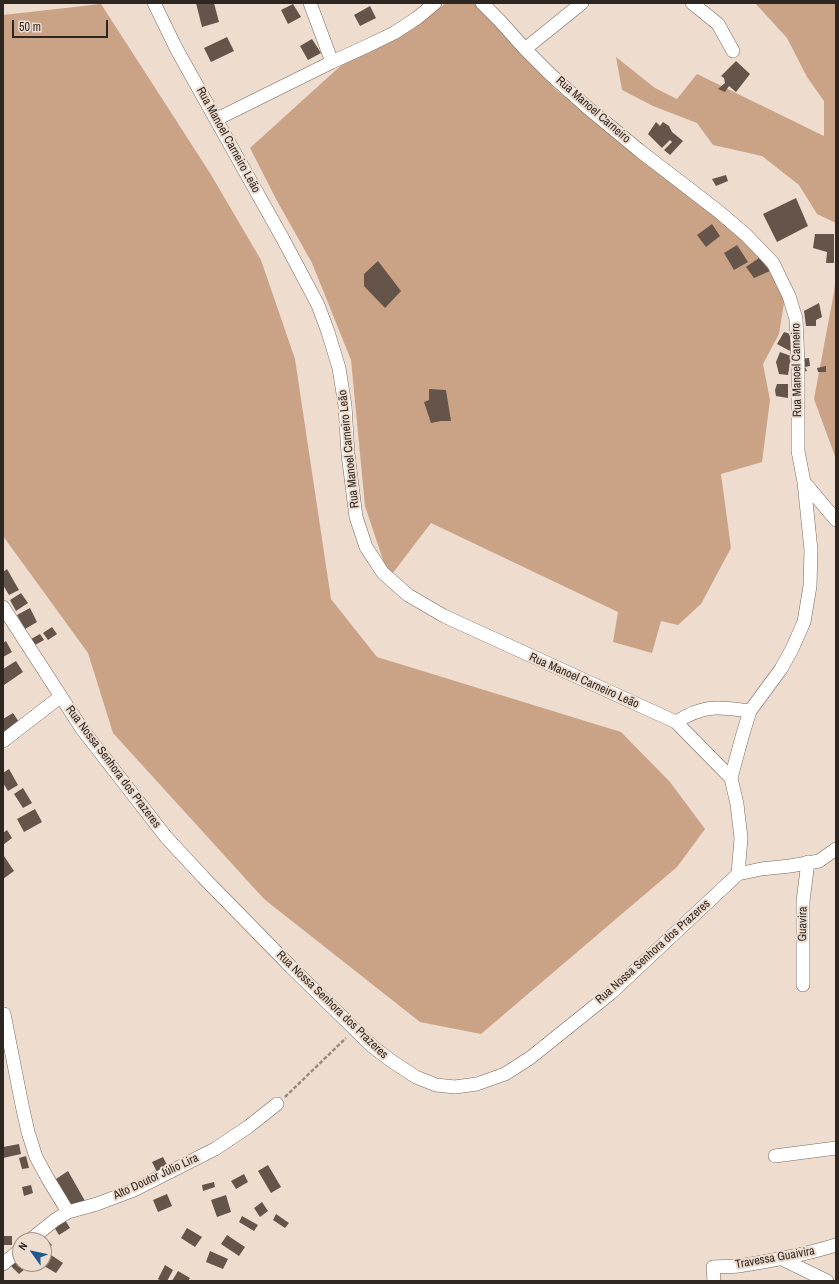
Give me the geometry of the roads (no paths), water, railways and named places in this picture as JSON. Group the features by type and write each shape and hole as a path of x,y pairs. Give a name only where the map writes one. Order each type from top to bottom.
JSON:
{"street":[{"name":"Rua Manoel Carneiro Leão","path":"154,3 177,50 217,118 318,305 339,368 345,406 348,454 356,517 366,547 383,573 408,595 444,616 676,722 731,778"},
{"path":"310,3 332,62"},
{"path":"217,118 394,33 417,18 435,3"},
{"name":"Rua Manoel Carneiro","path":"482,3 551,75 588,108 640,151 741,230 773,263 789,296 796,319 798,364 798,451 804,482 811,550 810,586 804,622 792,649 780,669 750,711 731,778"},
{"path":"525,49 582,3"},
{"path":"692,3 718,24 733,51"},
{"path":"804,482 836,520"},
{"name":"Rua Nossa Senhora dos Prazeres","path":"3,607 82,729 166,837 291,967 373,1047 416,1077 436,1085 455,1087 477,1084 505,1074 530,1058 610,992 738,874 761,868 790,866 819,860 836,849"},
{"path":"3,741 60,697"},
{"path":"676,722 687,715 704,708 723,708 750,711"},
{"path":"731,778 737,804 740,838 738,874"},
{"name":"Guavira","path":"803,985 803,901 808,862"},
{"path":"4,1014 20,1098 36,1157 68,1212"},
{"name":"Alto Doutor Júlio Lira","path":"40,1232 68,1212 98,1204 134,1190 222,1145 277,1104"},
{"path":"775,1156 836,1148"},
{"name":"Travessa Guaivira","path":"714,1281 713,1267 736,1266 801,1255 836,1245"},
{"path":"3,1264 12,1257"},
{"path":"780,1258 827,1281"}]}
